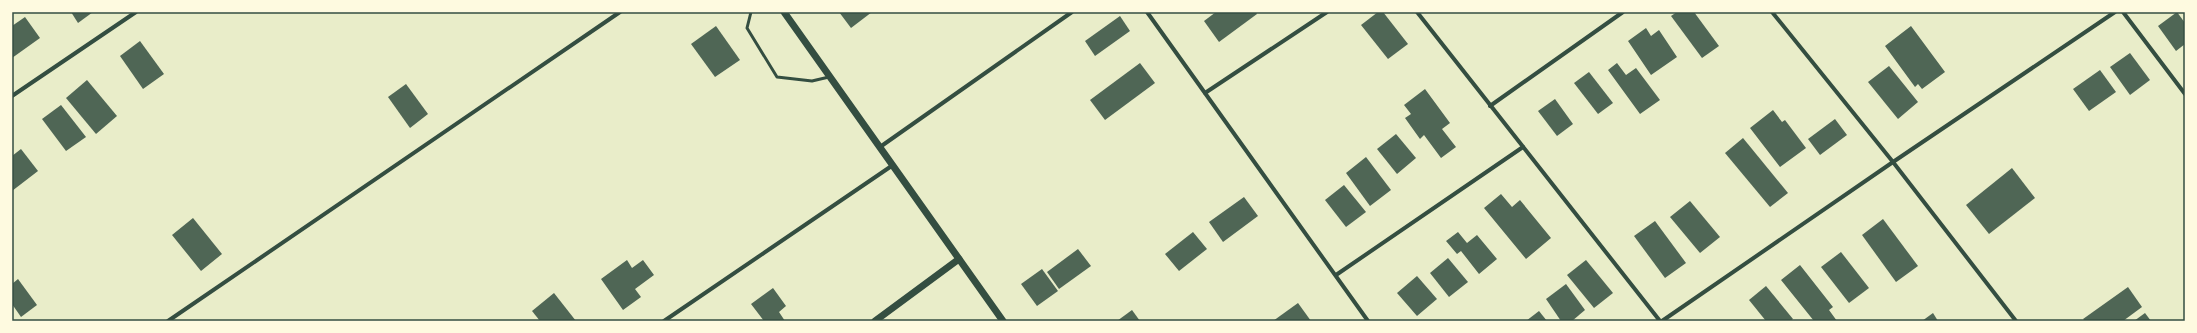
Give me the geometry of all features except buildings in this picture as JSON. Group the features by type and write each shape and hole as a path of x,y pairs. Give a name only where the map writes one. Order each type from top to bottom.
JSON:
{"street":[{"path":"12,96 136,12"},
{"path":"168,321 620,12"},
{"path":"784,12 1003,321"},
{"path":"880,147 1072,12"},
{"path":"1147,12 1368,321"},
{"path":"1204,92 1327,12"},
{"path":"1416,12 1661,321 2115,12"},
{"path":"1490,106 1623,12"},
{"path":"1772,12 1893,162 2016,321"},
{"path":"2123,12 2185,94"},
{"path":"1336,275 1522,147"},
{"path":"664,321 893,165"},
{"path":"875,321 959,259"}],"lane":[{"path":"751,12 747,28 777,77 812,81 830,77"}]}
